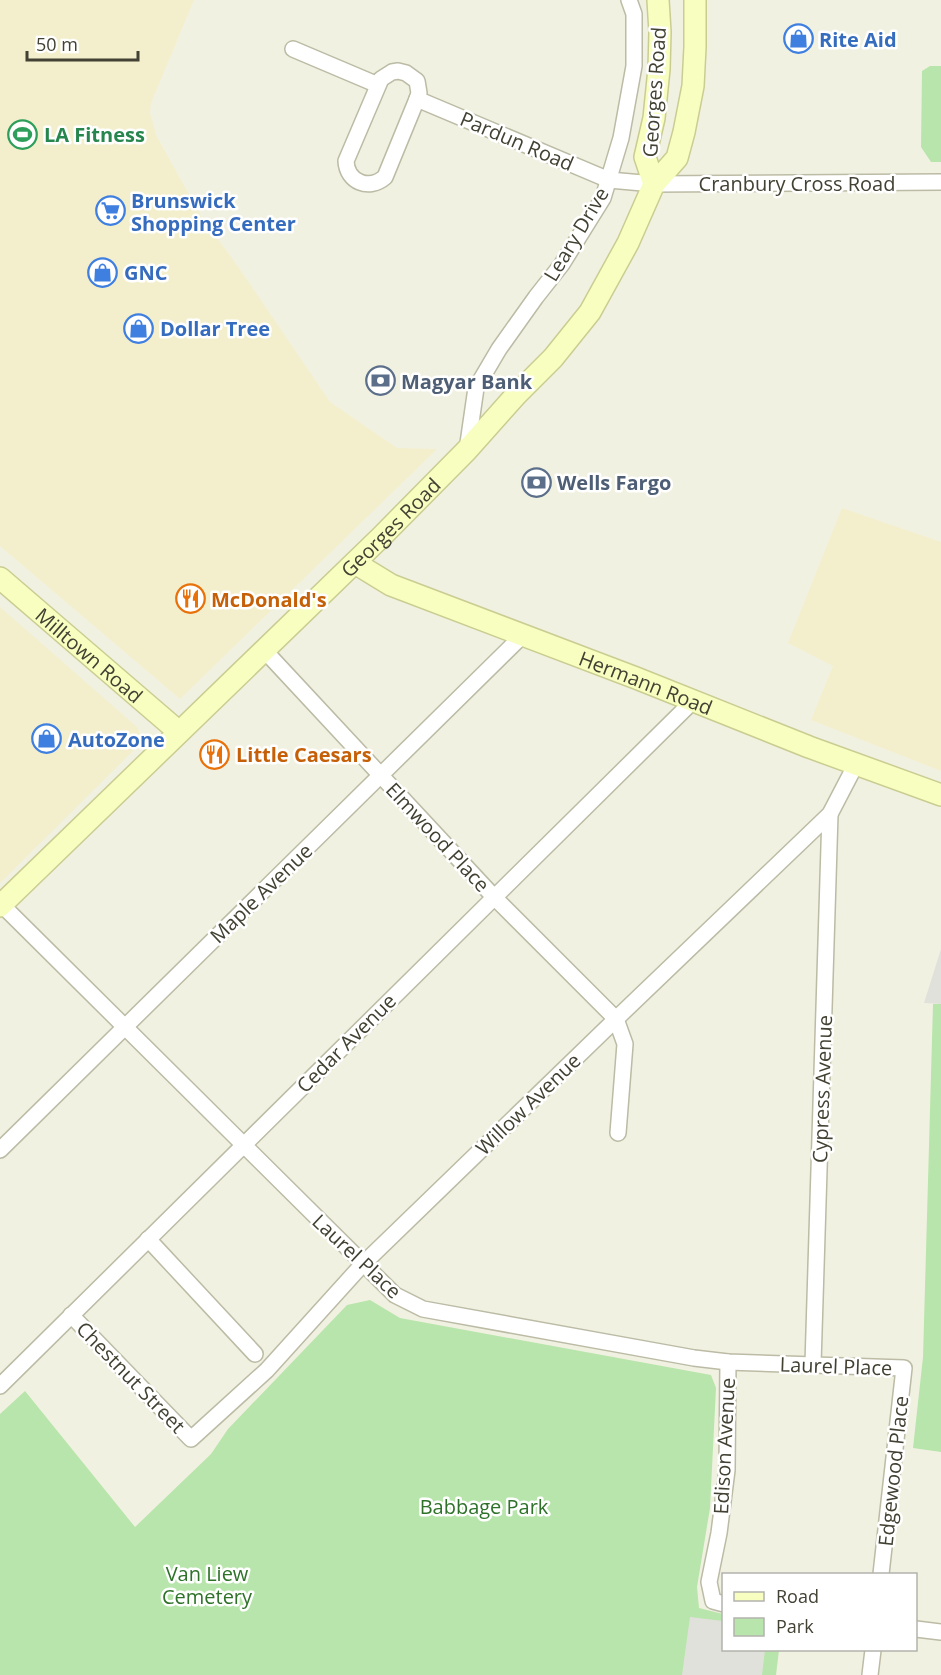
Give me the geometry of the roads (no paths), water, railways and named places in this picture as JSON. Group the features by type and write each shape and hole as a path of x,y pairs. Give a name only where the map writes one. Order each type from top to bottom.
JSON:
{"street":[{"name":"Leary Drive","path":"467,450 476,388 499,349 562,264 603,198 621,138 634,66 634,14 629,0"},
{"name":"Georges Road","path":"654,184 645,157 654,118 659,69 658,0"},
{"name":"Georges Road","path":"1,905 355,563 467,450 553,358 590,312 628,243 654,184 677,158 684,132 694,66 695,0"},
{"path":"293,49 378,85"},
{"path":"392,72 406,73 417,81 419,93 417,99 385,177 374,184 361,183 353,179 348,172 346,161 381,79 392,72"},
{"name":"Pardun Road","path":"417,99 609,180 654,184"},
{"name":"Cranbury Cross Road","path":"654,184 941,182"},
{"name":"Hermann Road","path":"355,563 391,585 941,795"},
{"name":"Milltown Road","path":"0,578 179,732"},
{"name":"Maple Avenue","path":"0,1150 522,636"},
{"name":"Elmwood Place","path":"265,651 494,897 616,1018"},
{"name":"Cedar Avenue","path":"0,1386 693,701"},
{"name":"Willow Avenue","path":"191,1439 267,1370 362,1265 830,814 855,764"},
{"name":"Cypress Avenue","path":"813,1364 830,814"},
{"name":"Laurel Place","path":"1,905 394,1295 423,1308 638,1349 728,1362 904,1368"},
{"path":"616,1018 625,1044 618,1133"},
{"path":"148,1239 255,1354"},
{"name":"Chestnut Street","path":"71,1315 191,1439"},
{"name":"Edison Avenue","path":"718,1603 709,1582 719,1533 727,1470 728,1362"},
{"name":"Edgewood Place","path":"881,1573 904,1368"},
{"path":"917,1629 941,1632"},
{"path":"870,1675 873,1651"}],"place":[{"name":"Rite Aid","path":"798,39"},
{"name":"LA Fitness","path":"23,134"},
{"name":"Brunswick Shopping Center","path":"110,211"},
{"name":"GNC","path":"103,272"},
{"name":"Dollar Tree","path":"139,328"},
{"name":"Magyar Bank","path":"380,381"},
{"name":"Wells Fargo","path":"536,482"},
{"name":"McDonald's","path":"190,599"},
{"name":"AutoZone","path":"47,739"},
{"name":"Little Caesars","path":"215,754"}],"park label":[{"name":"Babbage Park","path":"484,1506"},
{"name":"Van Liew Cemetery","path":"207,1584"}]}
